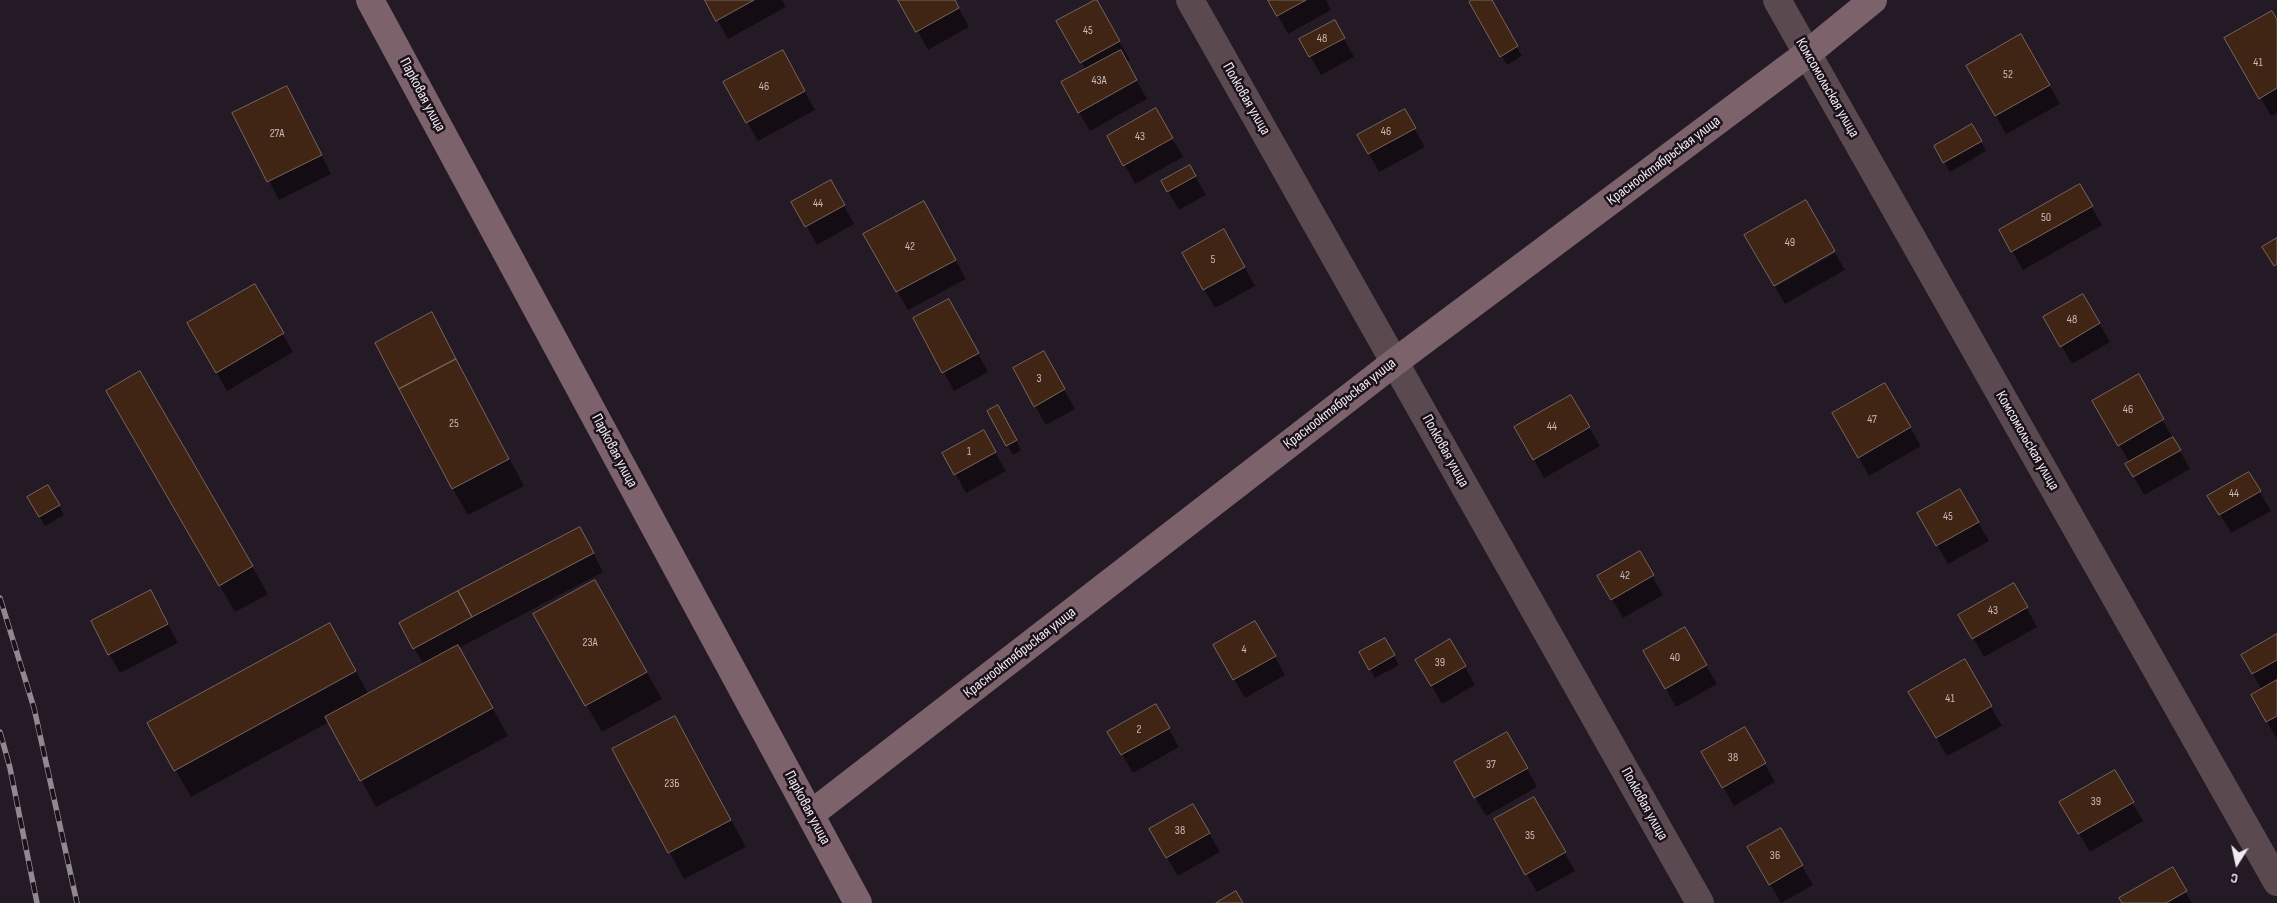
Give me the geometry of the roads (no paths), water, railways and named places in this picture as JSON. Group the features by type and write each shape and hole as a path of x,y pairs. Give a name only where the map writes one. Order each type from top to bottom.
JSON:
{"main road":[{"name":"Парковая улица","path":"370,0 858,903"},
{"name":"Краснооктябрьская улица","path":"811,814 1395,362 1808,54 1873,0"}],"street":[{"name":"Полковая улица","path":"1190,0 1700,903"},
{"name":"Комсомольская улица","path":"1777,0 2277,882"}],"railway":[{"path":"0,598 34,708 77,903"},
{"path":"0,732 10,768 37,903"}]}
